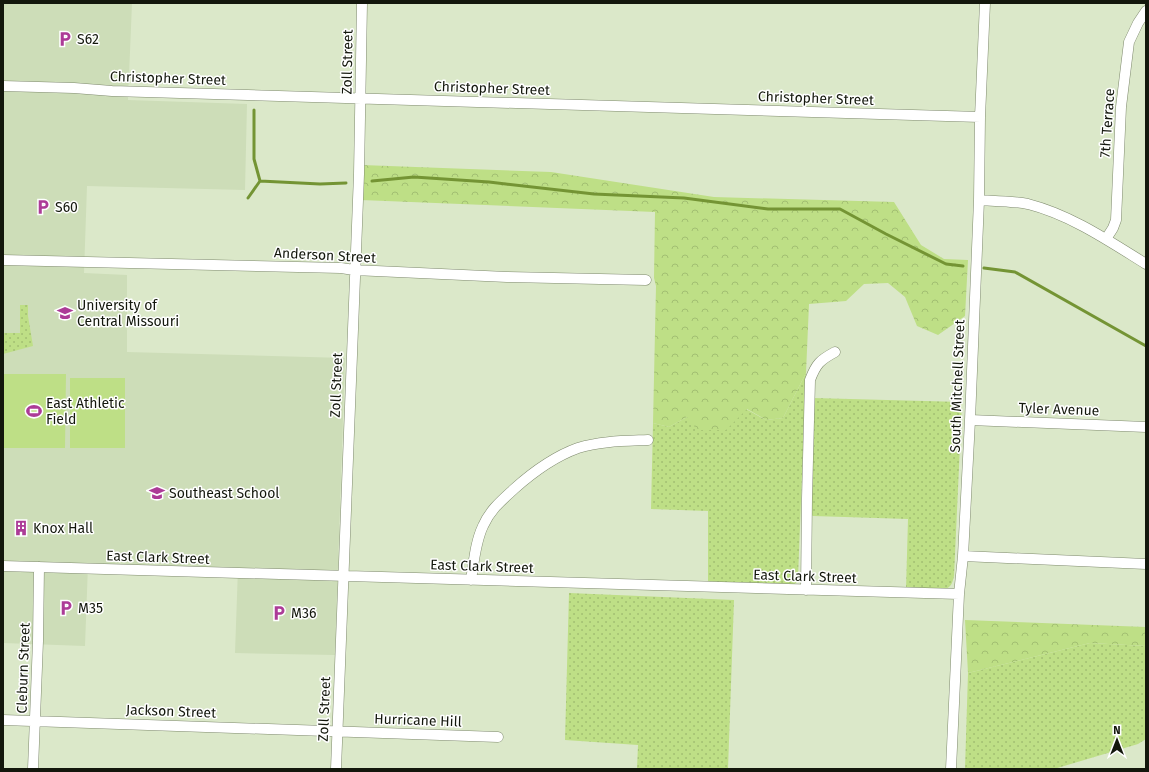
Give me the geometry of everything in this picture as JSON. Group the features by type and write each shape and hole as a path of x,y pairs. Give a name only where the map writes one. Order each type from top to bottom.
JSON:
{"street":[{"name":"Zoll Street","path":"336,769 354,270 359,174 362,3"},
{"name":"South Mitchell Street","path":"951,769 959,594 963,556 970,420 985,3"},
{"name":"7th Terrace","path":"1106,239 1116,220 1121,108 1129,42 1138,23 1146,11"},
{"name":"Christopher Street","path":"3,86 74,88 112,91 980,117"},
{"path":"979,200 1028,204 1053,212 1106,239 1146,264"},
{"name":"Anderson Street","path":"3,260 341,268 354,270 507,277 646,280"},
{"path":"806,590 810,380 814,369 822,359 835,352"},
{"name":"Tyler Avenue","path":"970,420 1146,427"},
{"path":"471,580 477,542 489,514 500,501 529,475 546,464 578,448 605,443 648,440"},
{"path":"963,556 1146,564"},
{"name":"East Clark Street","path":"3,566 959,594"},
{"name":"Cleburn Street","path":"33,769 39,567"},
{"name":"Jackson Street","path":"3,720 337,731"},
{"name":"Hurricane Hill","path":"337,731 498,737"}],"shaded area":[{"name":"University of Central Missouri","path":"3,3 132,3 128,100 247,104 245,190 87,186 84,273 127,275 127,352 345,358 335,655 235,653 238,568 88,565 85,646 3,643"}],"green space":[{"path":"362,165 551,172 714,197 894,202 921,245 944,259 968,260 965,316 938,335 917,326 905,297 888,283 864,284 846,301 809,304 806,373 783,418 766,420 747,409 726,430 697,430 687,417 669,427 653,423 656,286 654,278 655,212 361,200"},
{"path":"20,305 28,305 28,316 33,346 3,354 3,333 20,333"},
{"path":"806,373 797,582 793,585 708,582 708,511 651,509 653,423 669,427 687,417 746,409 766,420 783,418"},
{"name":"East Athletic Field","path":"3,374 66,374 65,448 3,448"},
{"path":"70,378 125,378 125,448 70,448"},
{"path":"813,398 962,402 954,576 952,584 949,587 941,590 906,590 908,519 813,516 809,513"},
{"path":"569,593 734,600 728,769 637,769 638,745 565,740"},
{"path":"965,620 1146,627 1146,646 1090,643 968,673"},
{"path":"1090,643 1146,646 1146,739 1138,744 1054,769 965,769 968,673"}],"waterway":[{"path":"254,110 254,159 260,181 320,184 346,183"},
{"path":"372,181 414,177 489,182 594,194 684,198 768,209 840,209 946,264 963,266"},
{"path":"248,198 260,181"},
{"path":"984,268 1015,272 1146,346"}],"place":[{"name":"S62","path":"65,39"},
{"name":"S60","path":"43,207"},
{"name":"University of Central Missouri","path":"65,313"},
{"name":"East Athletic Field","path":"34,411"},
{"name":"Southeast School","path":"157,493"},
{"name":"Knox Hall","path":"21,528"},
{"name":"M35","path":"66,608"},
{"name":"M36","path":"279,613"}]}
